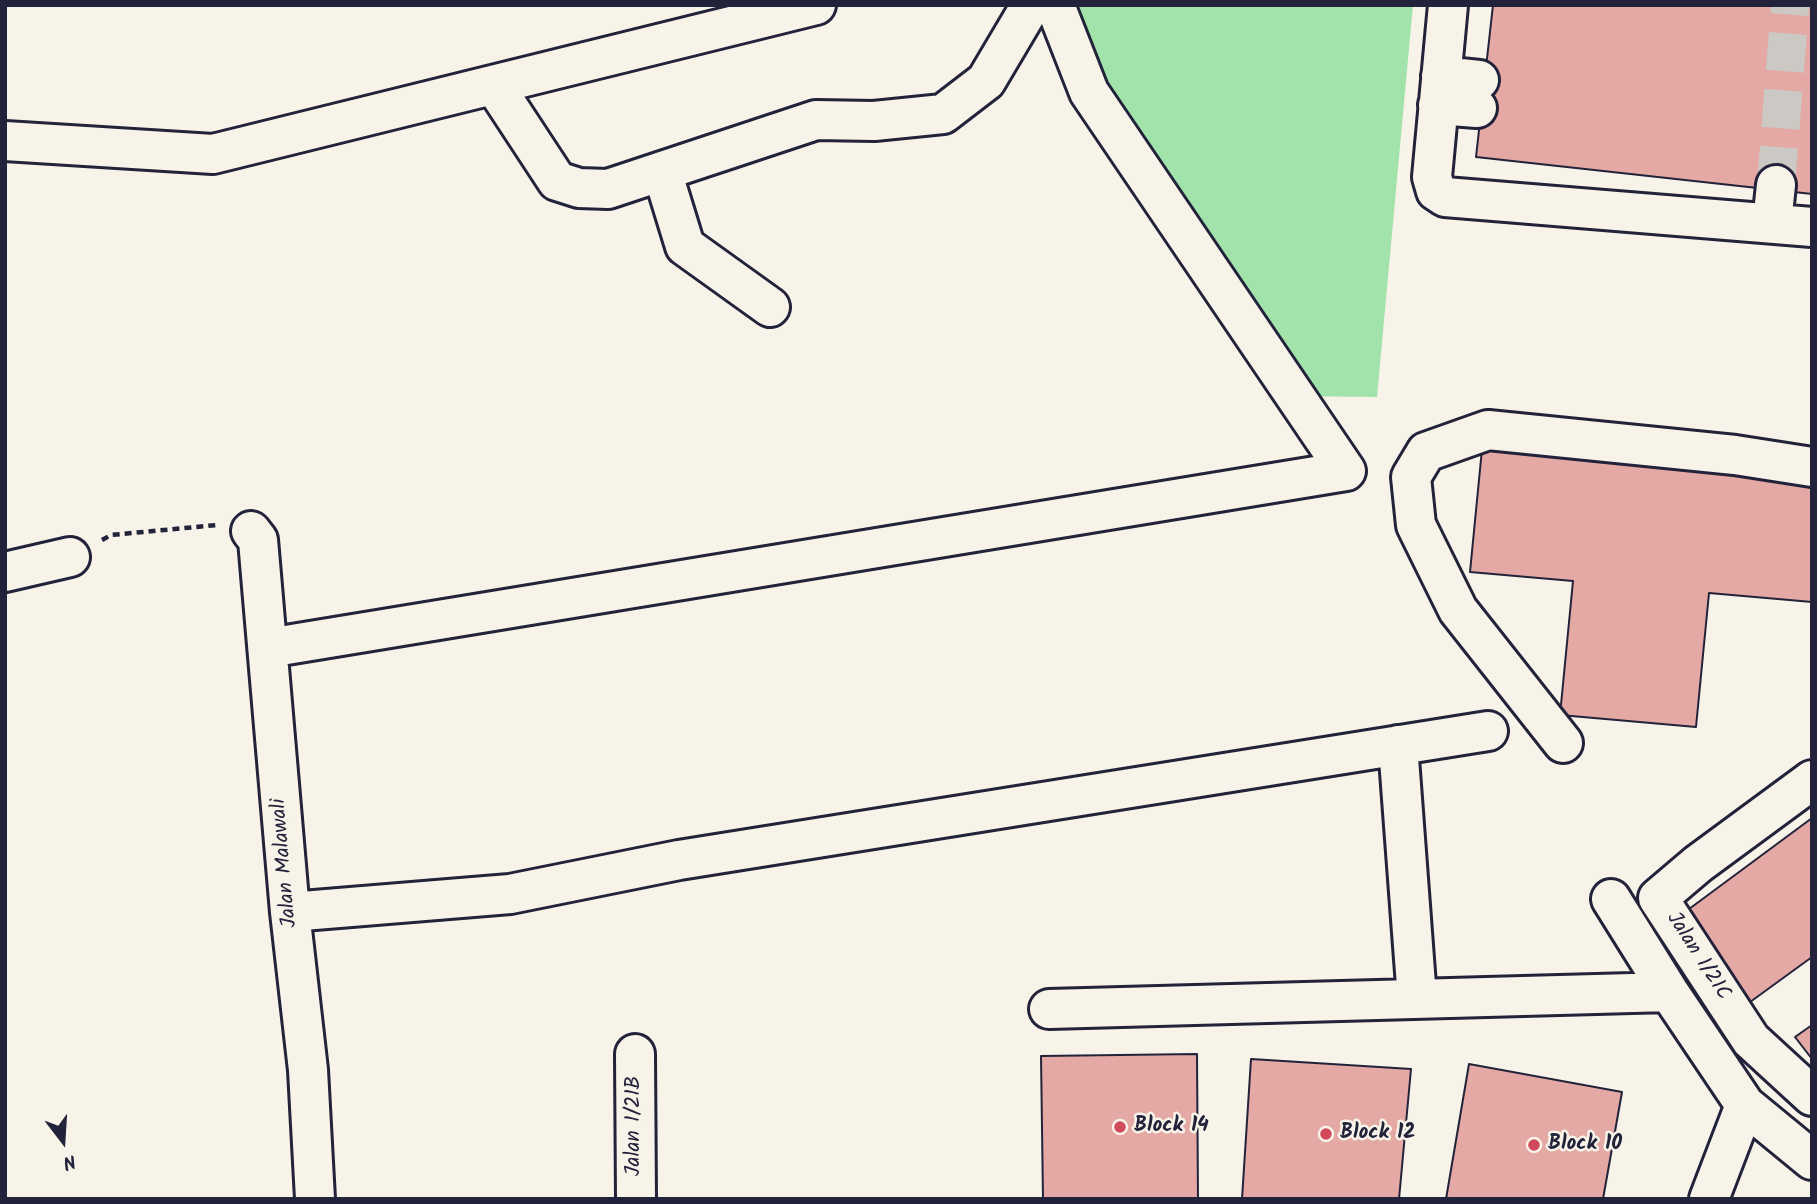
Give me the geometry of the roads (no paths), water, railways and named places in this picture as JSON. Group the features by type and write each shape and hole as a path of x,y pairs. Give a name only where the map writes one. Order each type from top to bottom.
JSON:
{"street":[{"path":"5,141 214,154 816,5"},
{"path":"494,85 557,181 579,188 608,189 816,120 874,121 943,114 986,81 1031,5"},
{"path":"268,648 1346,471 1089,92 1055,5"},
{"path":"1448,5 1432,177 1436,191 1445,197 1812,227"},
{"path":"1440,90 1478,94"},
{"path":"662,171 685,246 770,307"},
{"path":"1772,223 1776,185"},
{"path":"1563,743 1458,610 1416,525 1411,477 1426,452 1488,430 1735,454 1812,467"},
{"name":"Jalan Malawali","path":"251,531 258,540 289,912 308,1070 315,1199"},
{"path":"5,572 70,557"},
{"path":"289,912 510,894 679,860 1488,731"},
{"path":"1398,745 1417,999"},
{"name":"Jalan 1/21C","path":"1812,780 1658,898 1751,1040 1812,1096"},
{"path":"1611,899 1745,1105 1812,1160"},
{"path":"1049,1009 1669,992"},
{"name":"Jalan 1/21B","path":"635,1054 636,1199"},
{"path":"1709,1199 1745,1105"}],"tunnel":[{"path":"1776,185 1790,5"}],"place":[{"name":"Block 14","path":"1120,1127"},
{"name":"Block 12","path":"1326,1134"},
{"name":"Block 10","path":"1534,1145"}]}
